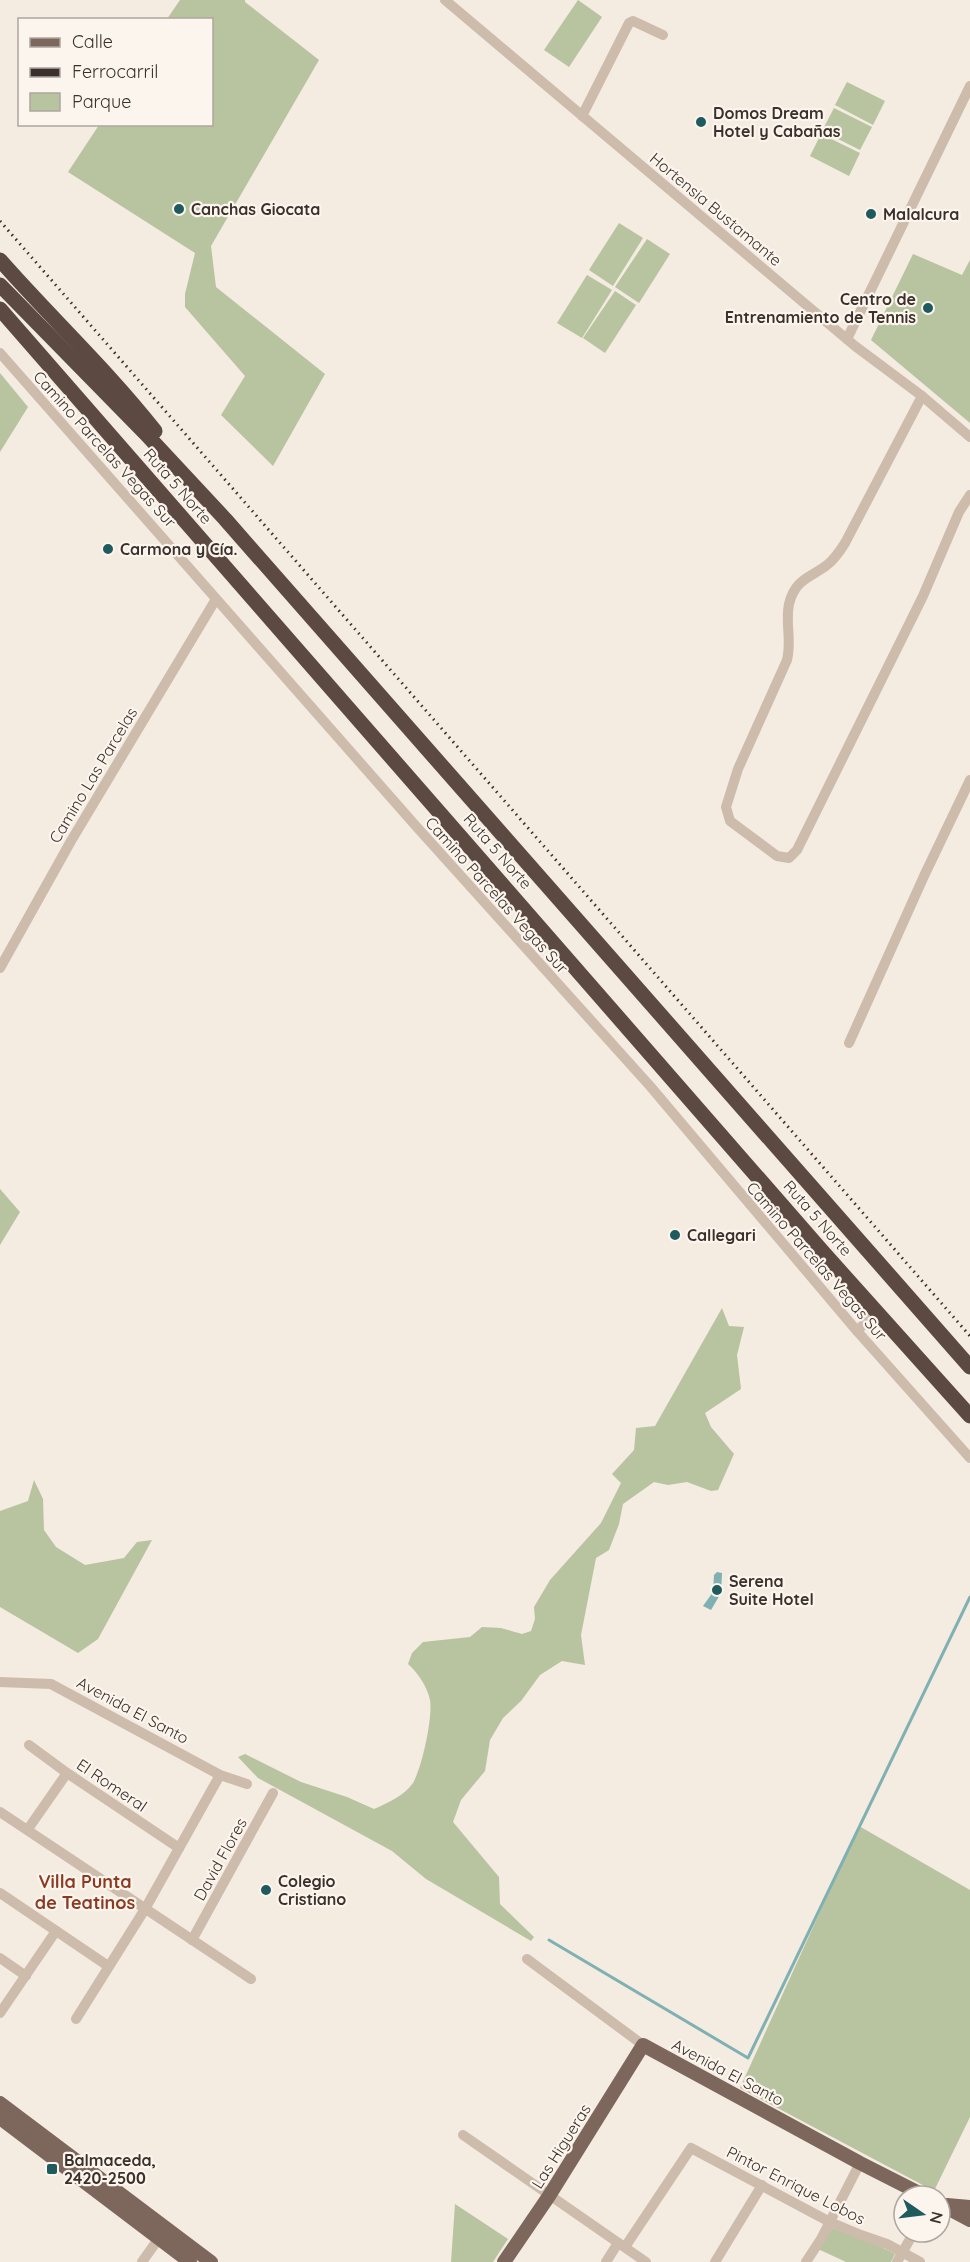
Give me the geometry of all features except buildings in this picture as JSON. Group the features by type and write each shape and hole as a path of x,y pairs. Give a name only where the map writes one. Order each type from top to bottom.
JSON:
{"highway":[{"path":"0,260 41,307 111,378 225,519"},
{"name":"Ruta 5 Norte","path":"0,285 145,433 225,519 970,1367"},
{"name":"Ruta 5 Norte","path":"0,309 822,1251 970,1416"},
{"path":"0,316 35,348"}],"main road":[{"name":"Avenida El Santo","path":"643,2045 901,2184"},
{"name":"Las Higueras","path":"504,2262 549,2196 643,2045"},
{"path":"0,2103 5,2121 190,2262"},
{"path":"5,2121 211,2262"},
{"path":"952,2205 970,2207"},
{"path":"952,2210 970,2220"}],"street":[{"name":"Hortensia Bustamante","path":"445,0 847,339 922,396 970,438"},
{"path":"582,116 628,22 633,21 663,35"},
{"path":"847,339 970,86"},
{"name":"Camino Parcelas Vegas Sur","path":"0,353 650,1086 857,1331 970,1458"},
{"path":"922,396 845,543 829,563 800,583 790,600 787,615 790,645 786,660 738,769 726,807 730,821 777,856 789,858 797,850 923,596 959,512 970,495"},
{"name":"Camino Las Parcelas","path":"0,969 71,841 216,599"},
{"path":"849,1043 970,780"},
{"path":"857,1331 877,1311"},
{"name":"Avenida El Santo","path":"0,1682 51,1684 220,1775 247,1784"},
{"name":"El Romeral","path":"29,1745 179,1848"},
{"path":"28,1829 67,1773"},
{"path":"76,2019 145,1909 220,1775"},
{"name":"David Flores","path":"192,1940 273,1793"},
{"path":"0,1812 251,1979"},
{"path":"0,1893 108,1966"},
{"path":"0,2013 56,1931"},
{"path":"0,1958 26,1976"},
{"name":"Avenida El Santo","path":"528,1959 643,2045"},
{"path":"463,2135 646,2262"},
{"name":"Pintor Enrique Lobos","path":"621,2245 691,2148 830,2222 887,2244 900,2258 920,2262"},
{"path":"806,2262 830,2222 860,2163"},
{"path":"715,2262 762,2185"},
{"path":"142,2262 159,2238"},
{"path":"900,2258 908,2244"},
{"path":"606,2262 621,2245"}],"green space":[{"name":"Canchas Giocata","path":"180,0 245,0 319,60 211,246 216,287 325,374 273,466 221,415 245,376 185,307 185,294 195,253 68,172 98,126 213,126 213,18 168,18"},
{"path":"578,0 602,17 569,67 544,50"},
{"path":"847,82 885,101 873,125 835,105"},
{"path":"834,108 872,127 860,150 822,131"},
{"path":"821,134 860,153 849,176 810,156"},
{"path":"619,223 643,238 613,286 589,270"},
{"path":"647,239 670,254 639,303 615,287"},
{"name":"Centro de Entrenamiento de Tennis","path":"913,254 962,275 970,260 970,423 871,340"},
{"path":"587,275 612,290 582,338 557,323"},
{"path":"615,291 636,305 605,353 583,338"},
{"path":"0,373 28,407 0,452"},
{"path":"0,1189 20,1212 0,1245"},
{"path":"722,1308 729,1326 744,1327 737,1355 741,1389 705,1413 711,1427 734,1454 718,1490 711,1491 687,1482 668,1485 654,1482 623,1504 619,1524 609,1550 596,1558 581,1635 585,1665 562,1661 540,1675 521,1701 503,1718 490,1740 485,1771 461,1800 453,1822 499,1877 500,1904 534,1937 531,1941 426,1879 392,1851 258,1778 238,1757 245,1754 301,1782 347,1797 374,1809 406,1791 413,1783 420,1766 430,1708 429,1695 424,1685 408,1664 412,1653 423,1642 470,1637 482,1627 501,1628 522,1634 531,1631 535,1619 534,1607 550,1580 601,1523 621,1483 612,1474 634,1450 636,1428 655,1426"},
{"path":"34,1480 43,1499 44,1530 56,1547 85,1565 124,1558 137,1542 152,1540 98,1639 78,1653 0,1607 0,1511 28,1501"},
{"path":"859,1826 970,1890 970,2117 937,2184 921,2184 740,2088"},
{"path":"455,2204 508,2239 493,2262 451,2262"},
{"path":"829,2227 867,2240 895,2254 891,2262 846,2262 818,2249"}],"water":[{"name":"Serena Suite Hotel","path":"717,1572 722,1573 721,1593 711,1610 703,1606 713,1592 714,1575"}],"waterway":[{"path":"549,1940 748,2058 970,1597"}],"railway":[{"path":"0,221 970,1336"}],"place":[{"name":"Domos Dream Hotel y Cabañas","path":"701,122"},
{"name":"Canchas Giocata","path":"179,209"},
{"name":"Malalcura","path":"871,214"},
{"name":"Centro de Entrenamiento de Tennis","path":"928,308"},
{"name":"Carmona y Cía.","path":"108,549"},
{"name":"Callegari","path":"675,1235"},
{"name":"Serena Suite Hotel","path":"717,1590"},
{"name":"Colegio Cristiano","path":"266,1890"},
{"name":"Balmaceda, 2420-2500","path":"52,2169"}],"district":[{"name":"Villa Punta de Teatinos","path":"85,1892"}]}
